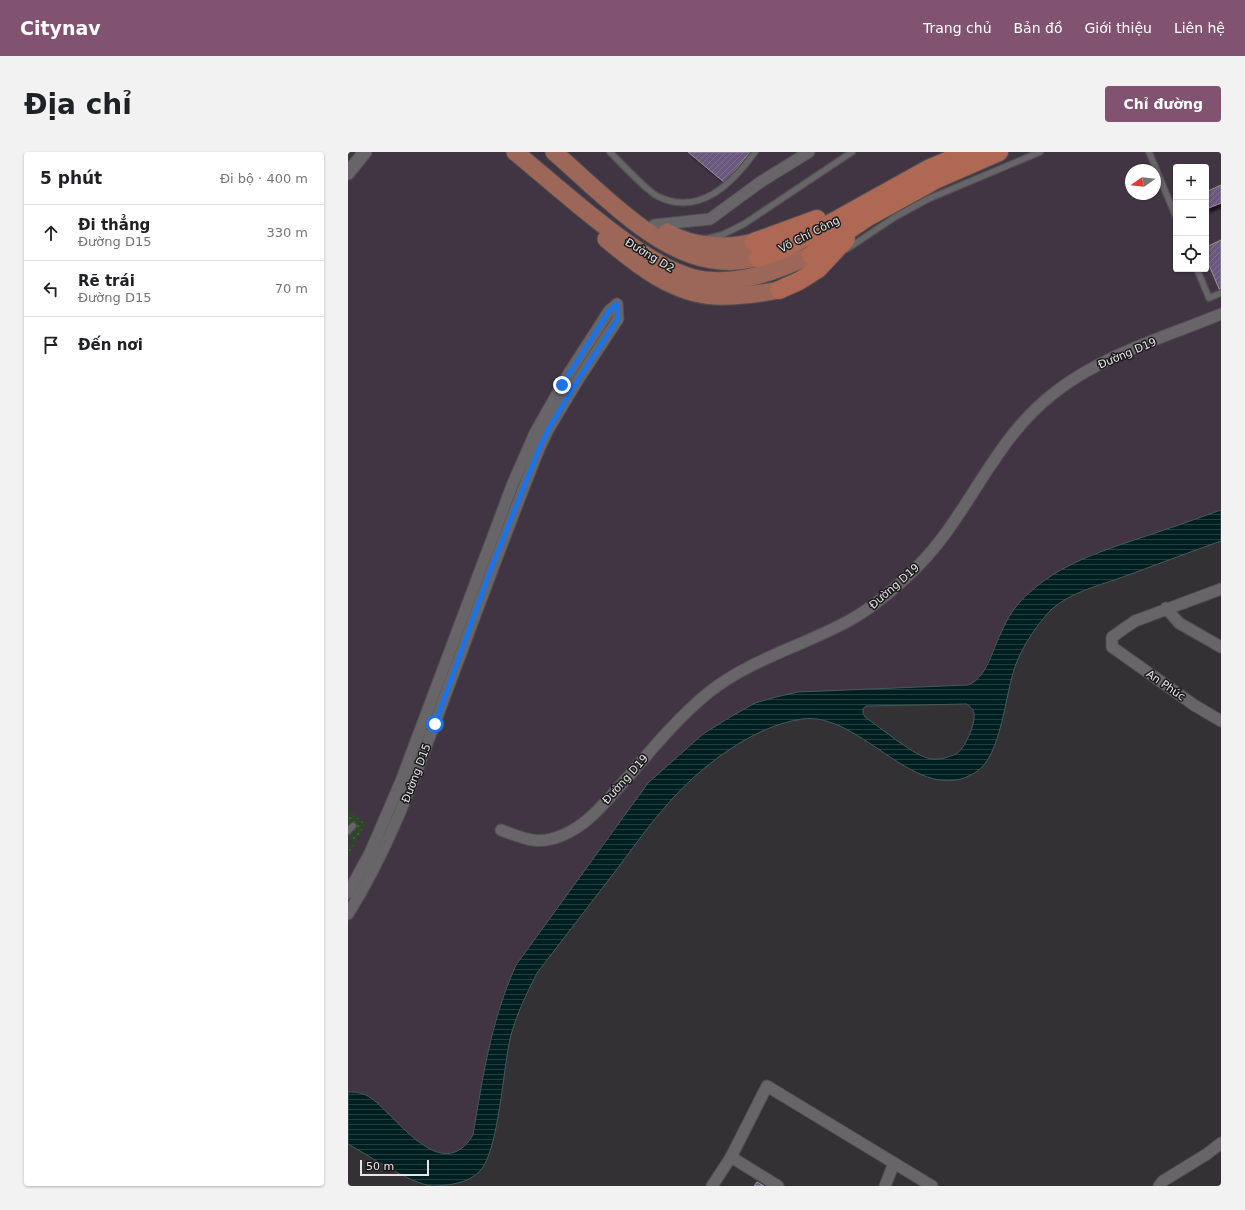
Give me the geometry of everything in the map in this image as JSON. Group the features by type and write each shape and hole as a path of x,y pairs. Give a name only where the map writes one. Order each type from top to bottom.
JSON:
{"highway":[{"path":"931,174 968,152"},
{"path":"931,174 1000,152"},
{"name":"Võ Chí Công","path":"756,250 784,248 863,213 931,174"},
{"name":"Võ Chí Công","path":"779,290 799,281 818,269 829,258 863,213"},
{"name":"Võ Chí Công","path":"811,255 863,213"}],"main road":[{"name":"Đường D2","path":"503,152 638,265 668,282 687,290 714,296 733,296 779,290"},
{"name":"Đường D2","path":"515,152 616,233 655,261 681,274 705,280 736,280 761,276 788,266 811,255"},
{"name":"Đường D2","path":"554,152 655,238 684,252 713,261 735,262 756,250"},
{"path":"562,152 628,206 654,225 677,238 698,244 756,250"}],"street":[{"path":"348,173 365,152"},
{"path":"654,225 710,219 762,181 809,152"},
{"name":"Đường D15","path":"348,893 351,880 387,817 513,483 535,433 568,374 609,311 617,304 618,319 578,380 548,430 539,449 489,574 403,806 376,865 348,914"},
{"name":"Đường D19","path":"501,830 534,842 548,841 564,835 581,825 596,812 670,729 707,694 730,677 756,662 850,620 870,608 893,590 937,545 1013,433 1031,412 1054,393 1076,377 1102,363 1221,314"},
{"path":"1221,589 1166,608 1179,622 1221,648"},
{"name":"An Phúc","path":"1166,608 1135,621 1112,637 1112,647 1194,705 1221,721"},
{"path":"712,1186 731,1157 767,1086 932,1186"},
{"path":"1159,1186 1163,1181 1207,1154 1221,1143"},
{"path":"731,1157 778,1186"},
{"path":"885,1186 894,1163"}],"lane":[{"path":"610,152 656,196 676,202 696,201 718,193 742,169 754,152"},
{"path":"677,238 705,238 722,235 744,224 852,152"},
{"path":"829,258 855,244 895,217 928,199 1040,152"},
{"path":"1149,152 1173,210"},
{"path":"1198,272 1209,298 1221,293"},
{"path":"348,832 353,826"}],"shaded area":[{"path":"348,152 1221,152 1221,510 1093,554 1046,579 999,636 981,676 975,682 968,685 732,716 703,734 679,755 516,965 503,995 493,1028 473,1135 467,1146 456,1153 446,1156 433,1154 421,1146 359,1092 348,1092"}],"green space":[{"path":"348,810 365,824 348,857 348,848 354,841 348,836 357,826 352,822 348,824"}],"water":[{"path":"1221,510 1221,541 1084,590 1059,603 1046,615 1031,635 1019,657 1012,676 1002,722 992,752 985,764 976,772 954,780 933,779 911,770 846,729 824,721 802,719 783,723 764,730 745,740 709,764 693,778 652,822 537,973 513,1027 492,1146 486,1161 480,1171 475,1175 458,1183 432,1186 423,1184 401,1175 348,1144 348,1092 354,1092 371,1098 420,1143 434,1151 448,1154 461,1149 473,1135 484,1070 494,1028 507,986 516,965 648,783 703,734 755,703 798,692 968,685 975,681 984,670 1009,616 1020,601 1041,583 1066,567 1094,554","holes":["967,704 973,710 974,717 972,729 963,747 956,754 938,759 925,757 908,748 865,717 863,713 863,709 866,706"]}],"building":[{"path":"688,152 750,152 725,183"},
{"path":"1221,185 1221,203 1209,208 1209,191"},
{"path":"1221,240 1220,291 1209,265 1209,246"},
{"path":"757,1182 764,1186 754,1186"}],"route":[{"path":"435,724 489,574 539,449 548,430 578,380 618,319 617,304 609,311 562,385"}]}
